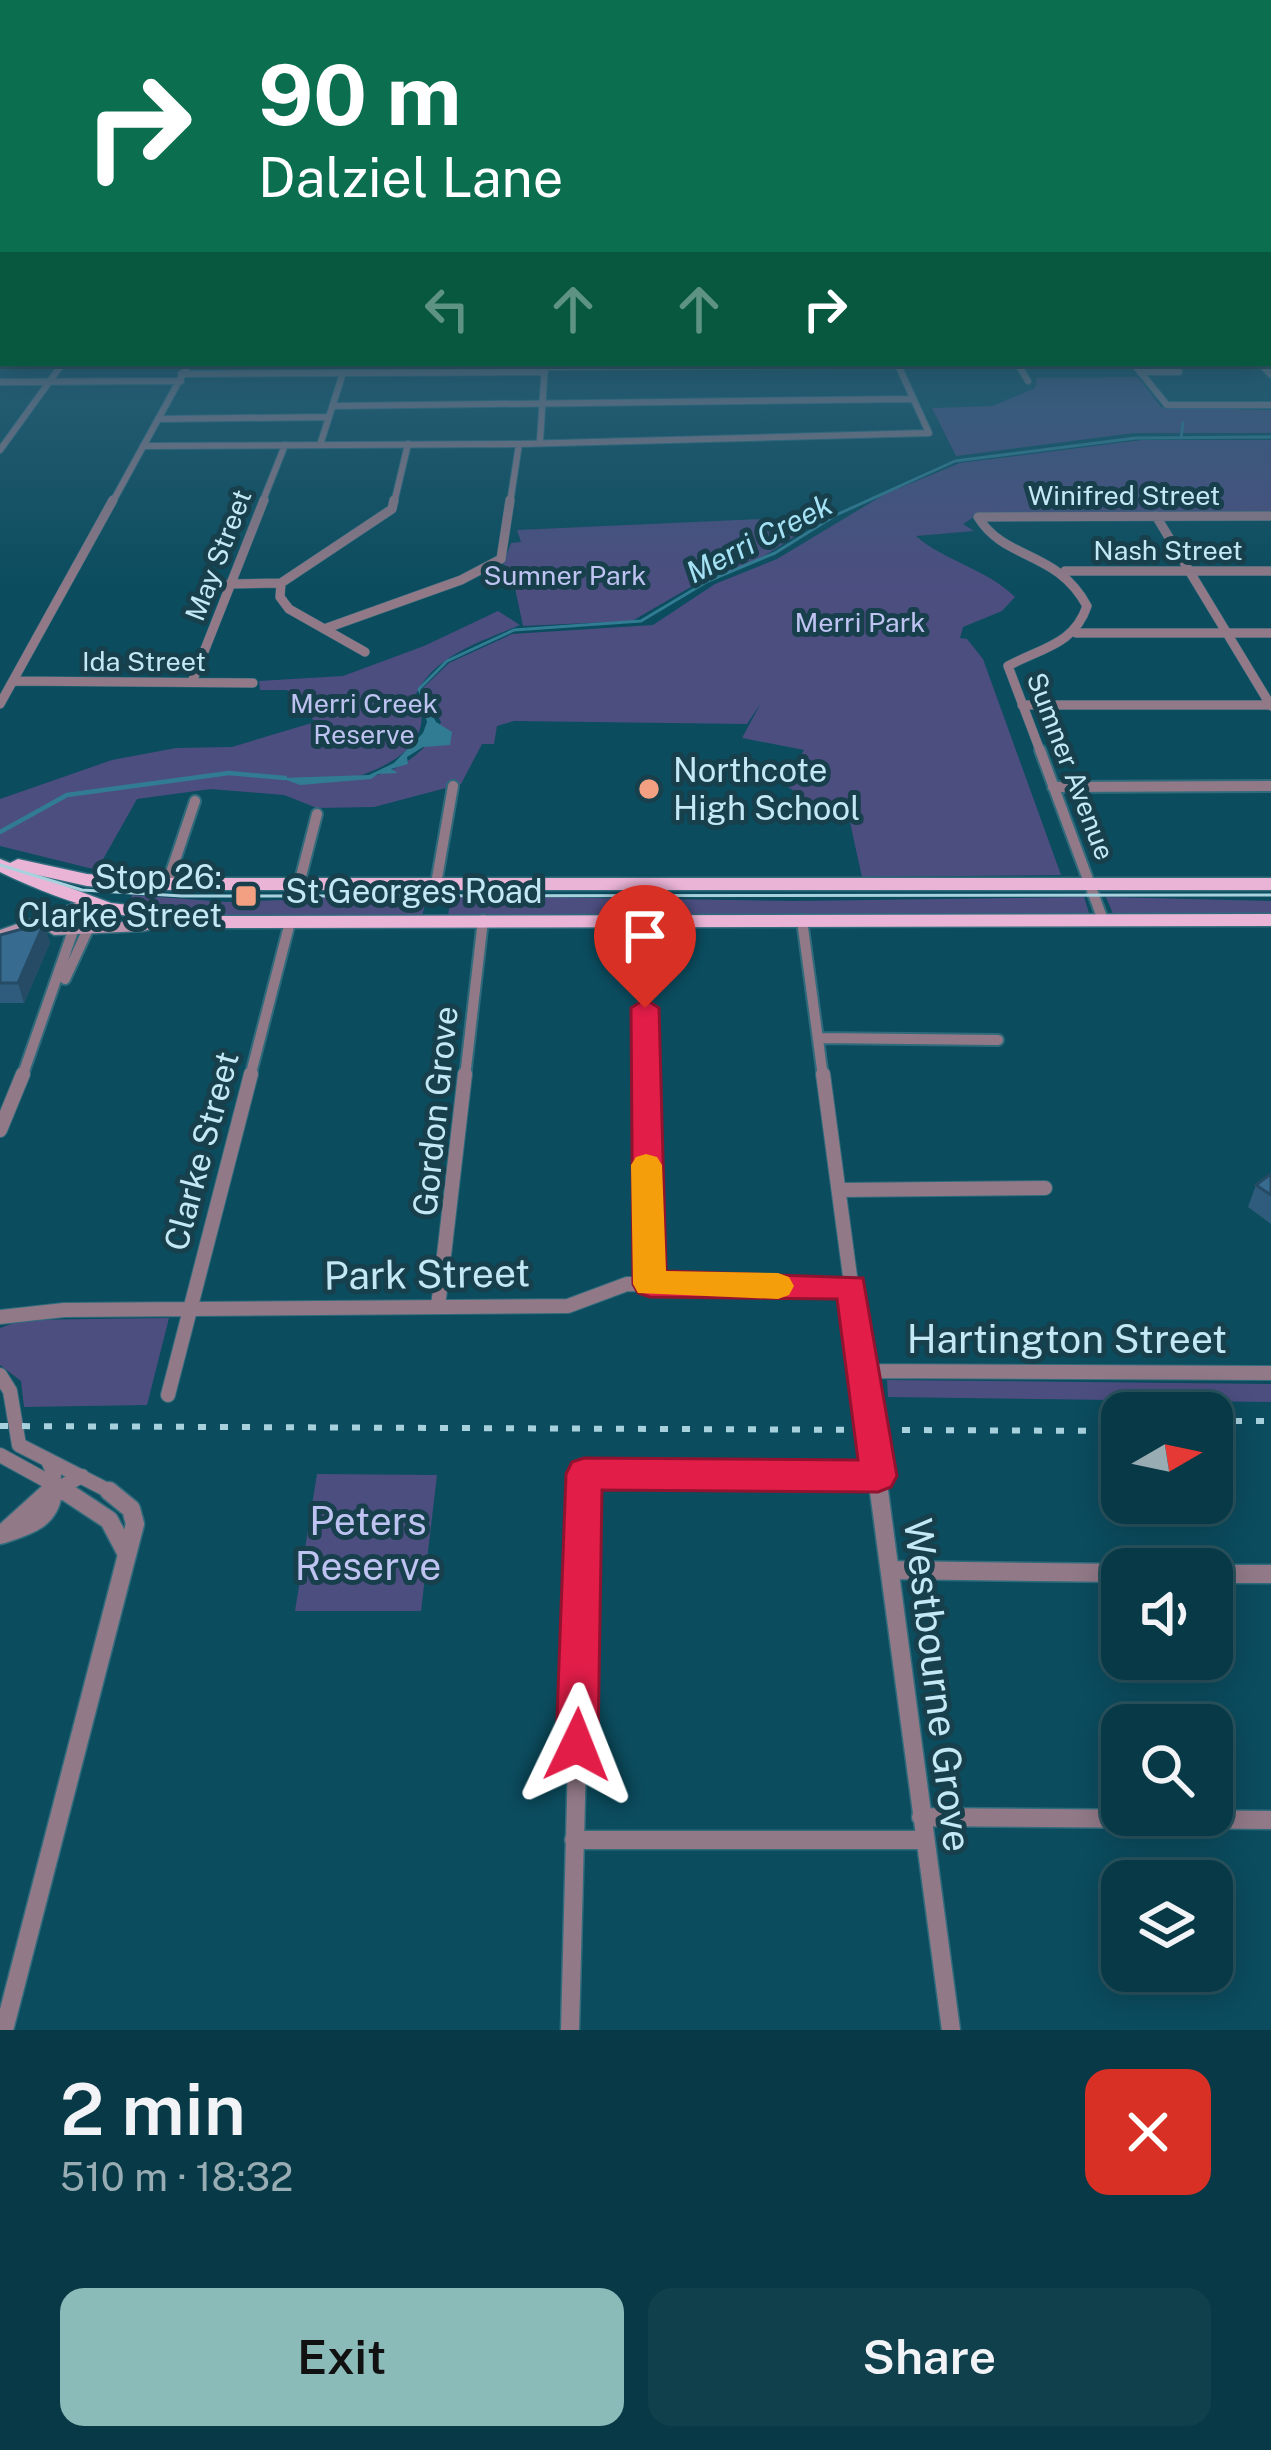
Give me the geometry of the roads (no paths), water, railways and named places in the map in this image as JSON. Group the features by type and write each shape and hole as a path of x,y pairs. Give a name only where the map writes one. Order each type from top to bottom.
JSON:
{"highway":[{"name":"St Georges Road","path":"0,863 138,884 1271,884"},
{"name":"St Georges Road","path":"0,863 84,905 172,919 1271,920"},
{"path":"68,876 87,895 84,905"},
{"path":"84,905 112,889 138,884"},
{"path":"122,914 124,894 138,884"},
{"path":"435,920 429,910 436,884"}],"main road":[{"path":"72,928 84,905"},
{"path":"72,928 90,915 84,905"},
{"path":"0,940 84,905"},
{"path":"0,940 172,919"}],"street":[{"path":"0,450 35,402"},
{"path":"0,704 168,402"},
{"path":"320,445 333,402"},
{"path":"332,406 660,402"},
{"path":"143,446 920,437 928,431 915,402"},
{"path":"1164,402 1271,405"},
{"path":"540,441 543,403"},
{"path":"158,419 329,417"},
{"path":"229,584 281,584 392,509 409,444"},
{"path":"325,629 461,580 501,560 519,444"},
{"name":"May Street","path":"192,682 285,445"},
{"name":"Winifred Street","path":"1065,571 988,533 978,517 1271,516"},
{"path":"1156,517 1271,705"},
{"name":"Nash Street","path":"1065,571 1271,571"},
{"name":"Sumner Avenue","path":"1065,571 1087,606 1076,633 1042,653 1008,664 1103,920"},
{"path":"281,584 280,598 289,609 365,652"},
{"path":"1076,633 1271,633"},
{"name":"Ida Street","path":"12,683 253,683"},
{"path":"1022,705 1271,705"},
{"path":"436,884 453,786"},
{"path":"1052,787 1271,786"},
{"path":"167,884 195,801"},
{"path":"299,884 317,814"},
{"name":"Gordon Grove","path":"438,1307 483,920"},
{"path":"643,920 650,1284"},
{"name":"Westbourne Grove","path":"802,920 951,2030"},
{"name":"Clarke Street","path":"168,1395 290,922"},
{"path":"0,1130 50,1007 72,928"},
{"path":"819,1039 998,1040"},
{"path":"840,1190 1045,1188"},
{"name":"Park Street","path":"0,1318 25,1311 568,1306 608,1289 650,1284 851,1287"},
{"name":"Hartington Street","path":"863,1371 1271,1373"},
{"path":"0,1376 12,1393 14,1439 130,1506 135,1530 4,2030"},
{"path":"0,1455 99,1512 119,1531 127,1555"},
{"path":"0,1534 37,1522 54,1502 54,1474 48,1460"},
{"path":"570,2030 584,1474 878,1476"},
{"path":"53,1488 83,1475"},
{"path":"99,1512 130,1506"},
{"path":"890,1570 1101,1573"},
{"path":"1233,1574 1271,1574"},
{"path":"921,1817 1271,1820"},
{"path":"574,1840 925,1840"}],"waterway":[{"path":"1181,438 1183,423"},
{"name":"Merri Creek","path":"1181,438 1271,437"},
{"name":"Merri Creek","path":"421,694 419,689 447,661 514,630 641,621 708,581 775,553 836,515 955,461 1136,438 1181,438"},
{"name":"Merri Creek","path":"0,832 67,795 229,773 285,778"}],"tram line":[{"path":"0,865 82,890 182,896 1271,895"}],"railway":[{"path":"1233,1421 1271,1421"},
{"path":"0,1426 1101,1431"}],"place":[{"name":"Northcote High School","path":"649,789"},
{"name":"Stop 26: Clarke Street","path":"246,896"}],"park label":[{"name":"Sumner Park","path":"565,575"},
{"name":"Merri Park","path":"860,622"},
{"name":"Merri Creek Reserve","path":"364,718"},
{"name":"Peters Reserve","path":"368,1544"}]}
